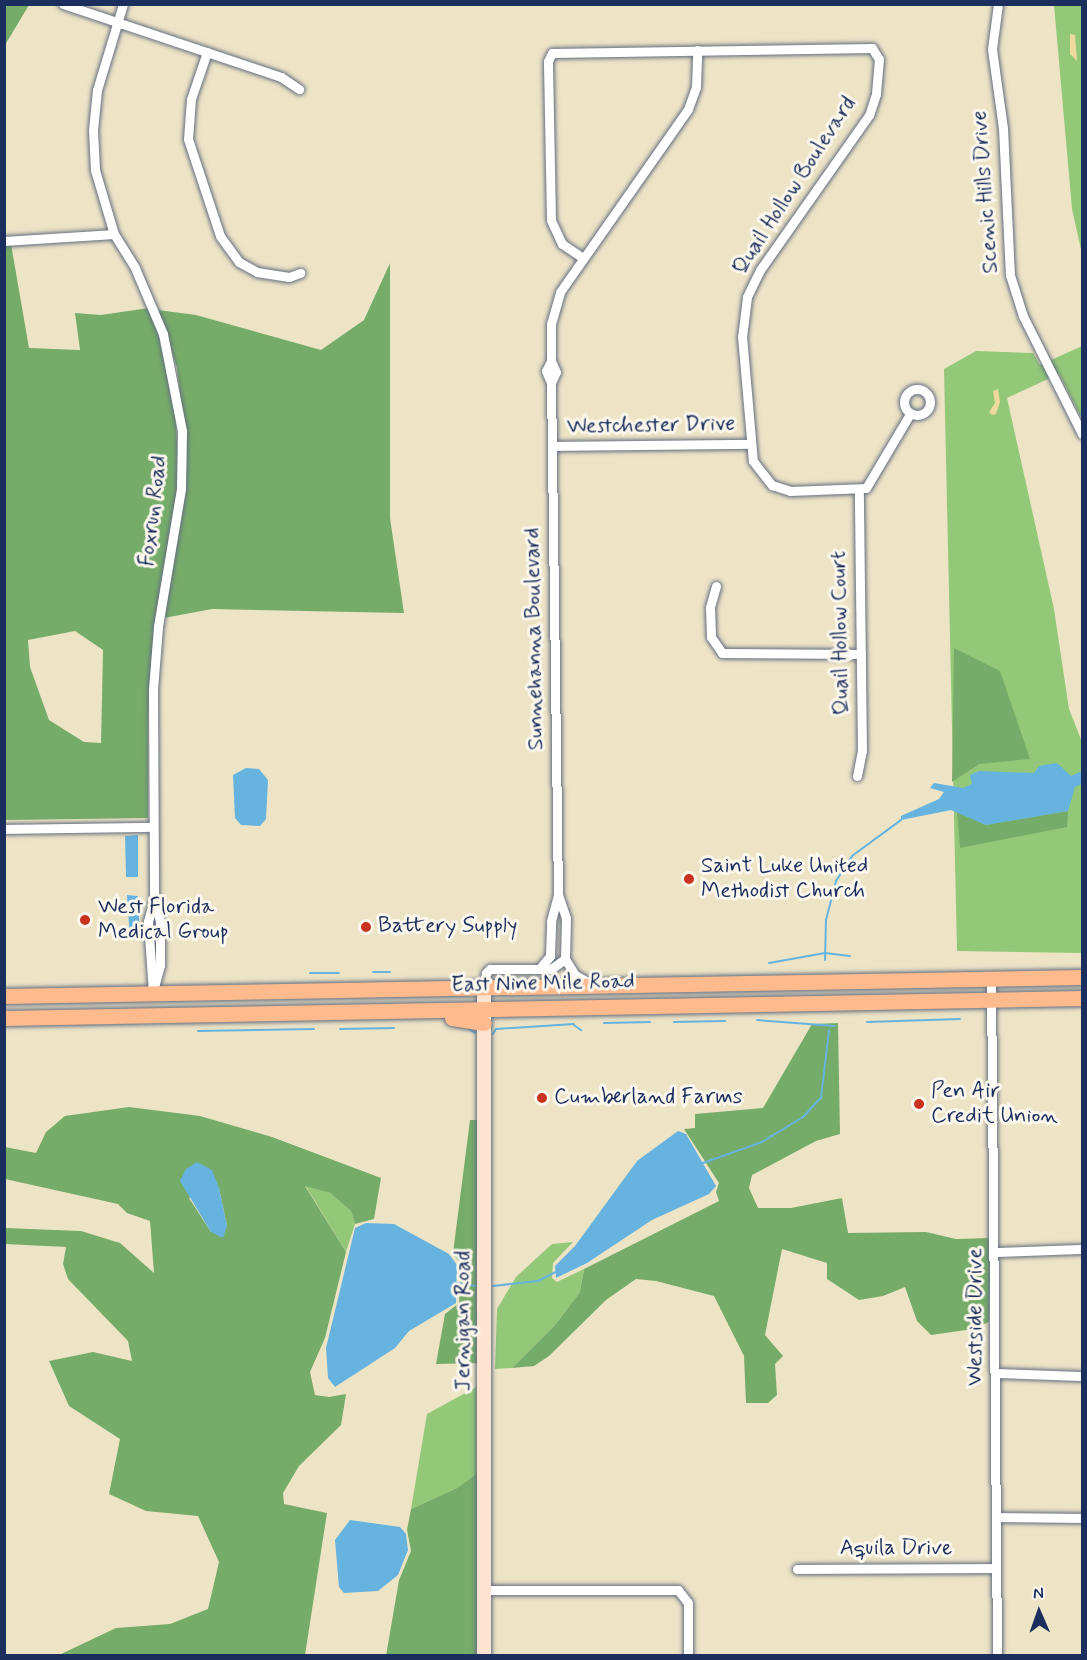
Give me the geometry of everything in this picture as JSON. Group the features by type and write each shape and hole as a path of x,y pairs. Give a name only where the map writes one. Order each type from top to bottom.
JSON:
{"main road":[{"name":"East Nine Mile Road","path":"4,996 1083,977"},
{"path":"484,1015 490,998 507,993 658,991 679,983"},
{"path":"1017,999 1083,992"},
{"path":"4,1017 16,1011 126,1009 138,1006 153,993 182,1008 329,1011"},
{"name":"East Nine Mile Road","path":"4,1017 349,1010 484,1015 1083,998"}],"street":[{"path":"63,4 281,77 299,90"},
{"name":"Foxrun Road","path":"123,4 97,90 93,130 95,170 114,234 135,268 163,334 182,431 181,489 158,627 153,689 154,899 160,924 160,965 153,993"},
{"name":"Scenic Hills Drive","path":"998,4 992,49 1003,128 1010,275 1023,316 1083,434"},
{"name":"Quail Hollow Boulevard","path":"583,258 562,244 551,220 550,55 557,51 868,48 876,51 879,59 876,94 869,115 760,270 747,297 742,336 751,444 758,470 780,488 859,490"},
{"name":"Sunnehanna Boulevard","path":"540,968 550,956 551,921 558,895 551,383 546,371 551,361 554,304 583,258 691,104 696,87 697,50"},
{"path":"207,52 191,99 188,139 220,236 239,262 257,272 289,277 300,273"},
{"path":"4,241 114,234"},
{"path":"859,490 871,481 910,414"},
{"name":"Westchester Drive","path":"552,446 751,444"},
{"name":"Quail Hollow Court","path":"857,776 862,751 859,490"},
{"path":"716,586 710,607 711,637 722,653 861,654"},
{"path":"4,829 153,826"},
{"name":"Sunnehanna Boulevard","path":"558,895 566,918 565,959"},
{"path":"484,987 486,973 490,969 557,968 565,959 575,975 593,985"},
{"name":"Westside Drive","path":"991,978 997,1656"},
{"name":"Jernigan Road","path":"484,987 484,1656"},
{"path":"995,1252 1083,1249"},
{"path":"995,1373 1083,1376"},
{"path":"996,1517 1083,1518"},
{"name":"Aquila Drive","path":"797,1569 996,1568"},
{"path":"484,1590 678,1590 688,1603 688,1656"}],"green space":[{"path":"4,5 29,5 5,45"},
{"path":"1054,5 1082,5 1082,254 1072,209"},
{"path":"11,244 29,348 80,350 75,313 101,315 149,308 159,336 175,412 178,458 177,489 154,627 148,716 148,818 5,820 4,246","holes":["75,631 103,650 101,743 84,742 49,720 30,667 28,640"]},
{"path":"390,263 390,518 404,613 212,609 164,618 185,490 187,458 177,368 158,310 196,315 321,350 364,320"},
{"path":"1082,346 1082,419 1059,374 1007,398 1054,609 1069,709 1082,742 1082,953 957,951 944,369 976,351 1033,353 1040,365"},
{"path":"954,648 1000,671 1030,759 979,764 952,782"},
{"path":"1068,811 1067,827 960,848 957,812 986,825"},
{"path":"838,1023 840,1134 816,1141 752,1175 749,1188 758,1208 791,1208 842,1198 848,1233 926,1232 956,1239 991,1238 989,1322 973,1329 931,1335 917,1321 905,1287 883,1296 859,1300 827,1279 827,1263 782,1249 765,1335 783,1356 775,1364 777,1395 768,1403 746,1403 744,1356 714,1296 656,1281 636,1279 606,1300 549,1356 534,1366 512,1368 555,1325 580,1292 584,1269 719,1201 716,1192 719,1183 684,1129 695,1128 695,1114 763,1108 812,1024"},
{"path":"129,1107 200,1116 272,1137 381,1178 374,1219 355,1224 351,1211 330,1193 305,1186 346,1252 325,1338 310,1372 315,1395 329,1397 346,1394 341,1425 299,1466 283,1493 284,1504 327,1513 305,1655 59,1655 116,1628 170,1624 208,1609 219,1562 198,1516 146,1511 109,1494 120,1439 69,1406 49,1361 93,1352 132,1361 128,1341 68,1279 63,1264 66,1247 5,1244 5,1228 81,1231 120,1243 154,1273 150,1221 127,1213 118,1204 5,1179 5,1147 36,1153 46,1132 65,1116","holes":["219,1188 227,1226 211,1232 189,1198"]},
{"path":"470,1120 481,1120 480,1363 436,1364 445,1314 459,1303 461,1265 453,1253"},
{"path":"305,1185 330,1193 351,1211 355,1224 346,1252"},
{"path":"573,1242 553,1263 552,1278 557,1282 584,1269 580,1292 555,1325 512,1368 495,1369 497,1309 516,1277 552,1244"},
{"path":"480,1385 480,1471 457,1488 411,1509 427,1414"},
{"path":"480,1471 480,1655 386,1656 399,1580 411,1551 407,1530 411,1509 457,1488"}],"sand":[{"path":"1070,34 1075,35 1077,61 1070,54"},
{"path":"998,389 1000,402 996,414 992,415 989,412 995,403 993,391"}],"water":[{"path":"1057,763 1071,776 1082,771 1082,784 1075,787 1068,811 986,825 951,810 901,820 901,816 939,799 944,792 930,788 934,783 963,788 972,784 970,775 979,771 1034,773 1039,766"},
{"path":"246,768 259,769 268,780 266,819 260,826 241,825 235,818 233,775"},
{"path":"138,835 138,877 126,877 125,836"},
{"path":"127,895 138,896 140,940 130,940"},
{"path":"678,1131 686,1134 716,1186 709,1194 652,1220 587,1263 556,1278 555,1266 575,1246 637,1161"},
{"path":"197,1162 212,1170 219,1188 227,1226 223,1238 211,1232 180,1181 186,1169"},
{"path":"366,1223 394,1224 449,1254 457,1265 456,1303 409,1331 395,1348 335,1387 328,1378 326,1348 355,1228"},
{"path":"350,1520 400,1527 406,1534 408,1550 398,1575 378,1591 344,1593 339,1587 335,1540"}],"waterway":[{"path":"4,10 6,4"},
{"path":"825,960 826,920 836,881 852,856 901,820"},
{"path":"769,963 825,953 850,956"},
{"path":"373,972 390,972"},
{"path":"310,973 339,973"},
{"path":"867,1022 960,1019"},
{"path":"757,1020 835,1026"},
{"path":"674,1022 725,1021"},
{"path":"604,1023 650,1022"},
{"path":"493,1034 496,1029 574,1024"},
{"path":"574,1025 581,1030"},
{"path":"340,1029 394,1028"},
{"path":"198,1031 314,1029"},
{"path":"469,1029 475,1033"},
{"path":"703,1163 762,1142 803,1117 821,1098 829,1030"},
{"path":"493,1286 538,1281 556,1272"},
{"path":"457,1283 477,1286"}],"place":[{"name":"Saint Luke United Methodist Church","path":"689,879"},
{"name":"West Florida Medical Group","path":"85,920"},
{"name":"Battery Supply","path":"366,927"},
{"name":"Cumberland Farms","path":"542,1098"},
{"name":"Pen Air Credit Union","path":"919,1104"}]}
